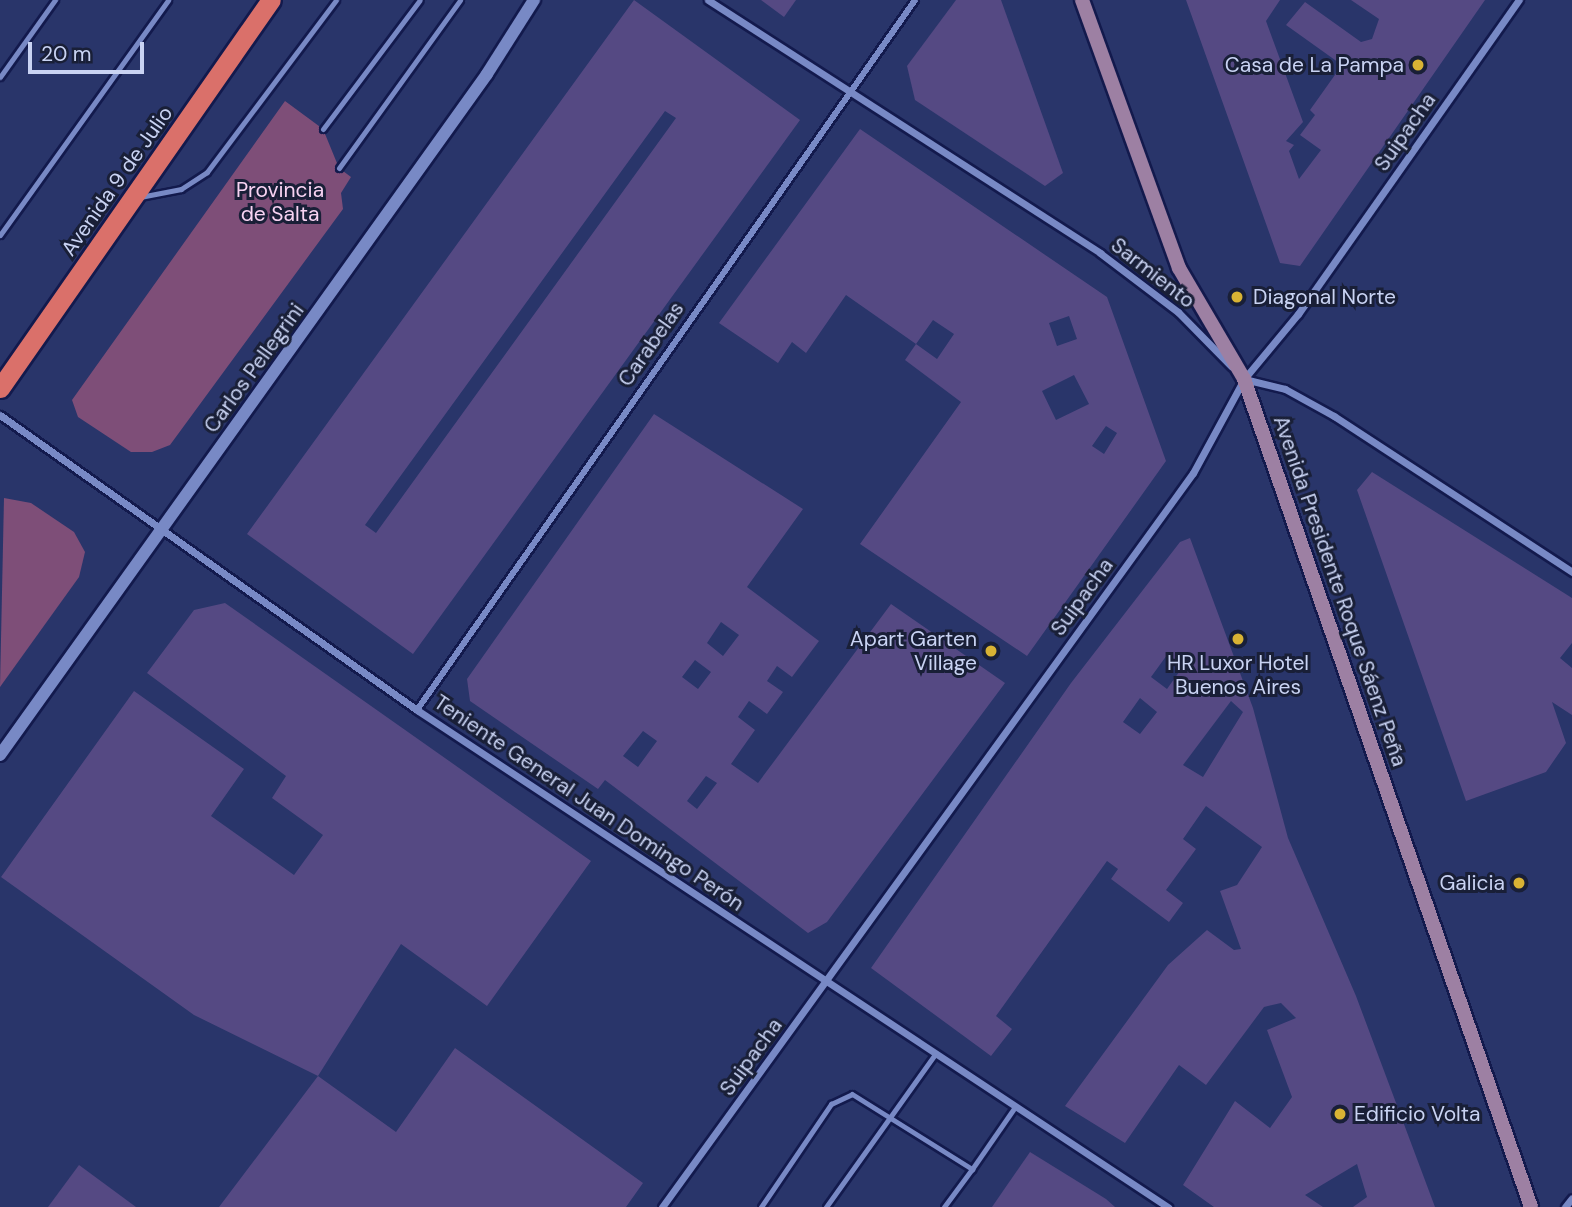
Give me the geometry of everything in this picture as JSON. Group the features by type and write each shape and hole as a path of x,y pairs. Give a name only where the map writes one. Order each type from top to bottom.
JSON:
{"highway":[{"name":"Avenida 9 de Julio","path":"0,388 271,0"}],"main road":[{"name":"Avenida Presidente Roque Sáenz Peña","path":"1082,0 1179,268 1244,379 1531,1207"}],"street":[{"name":"Carlos Pellegrini","path":"0,755 534,0"},
{"name":"Sarmiento","path":"708,0 1100,253 1178,312 1244,379"},
{"name":"Carabelas","path":"417,710 848,91 915,0"},
{"name":"Suipacha","path":"662,1207 827,984 1193,473 1244,379 1298,314 1518,0"},
{"path":"1244,379 1285,389 1334,416 1572,572"},
{"name":"Teniente General Juan Domingo Perón","path":"0,415 160,531 417,710 827,984 1168,1207"},
{"path":"1565,1207 1572,1198"}],"lane":[{"path":"0,76 55,0"},
{"path":"0,235 168,0"},
{"path":"132,199 181,189 207,172 336,0"},
{"path":"323,129 420,0"},
{"path":"339,168 460,0"},
{"path":"826,1207 935,1054"},
{"path":"761,1207 841,1097 852,1094 972,1169"},
{"path":"944,1207 1015,1107"}],"green space":[{"name":"Provincia de Salta","path":"285,101 323,129 339,168 351,177 341,193 343,209 170,445 152,452 131,452 78,417 72,400"},
{"path":"4,498 31,503 74,532 85,552 79,577 0,687"}],"building":[{"path":"634,0 800,120 413,654 247,534","holes":["665,111 676,118 376,533 365,525"]},
{"path":"761,0 796,0 784,17"},
{"path":"956,0 1001,0 1063,173 1045,186 915,100 907,66"},
{"path":"1186,0 1280,0 1266,21 1303,122 1286,141 1294,145 1289,151 1299,179 1321,150 1300,135 1315,115 1310,110 1342,65 1286,25 1305,2 1361,42 1372,39 1379,19 1351,0 1485,0 1300,266 1280,263"},
{"path":"860,129 1107,297 1166,461 1027,656 860,544 961,402 905,360 916,344 846,295 806,353 792,342 778,363 719,323","holes":["1069,316 1077,339 1057,346 1049,323","933,320 954,334 937,359 916,344","1074,375 1089,404 1056,420 1042,391","1106,426 1117,433 1104,454 1092,446"]},
{"path":"654,414 803,509 747,587 819,641 792,677 777,666 767,681 783,692 767,714 749,701 738,717 755,730 731,764 758,783 891,604 1005,683 827,922 808,933 605,780 598,789 470,701 467,679","holes":["721,622 739,635 723,656 707,643","695,660 711,672 698,689 682,677","643,731 657,741 638,767 623,756","706,776 717,783 697,809 687,801"]},
{"path":"1372,472 1572,598 1572,643 1560,658 1572,668 1572,715 1552,702 1566,743 1546,772 1466,801 1357,490"},
{"path":"1190,538 1253,708 1288,838 1356,996 1435,1207 1353,1207 1367,1197 1357,1164 1305,1195 1323,1207 1214,1207 1183,1185 1235,1101 1270,1128 1292,1097 1267,1030 1296,1018 1281,1003 1264,1007 1206,1085 1179,1065 1125,1143 1065,1106 1168,965 1207,930 1234,950 1241,949 1220,891 1237,885 1262,847 1206,806 1183,839 1196,849 1166,890 1183,903 1169,922 1111,879 1118,869 1107,861 996,1016 1012,1029 991,1056 871,968 1071,683 1180,542","holes":["1167,655 1184,665 1167,689 1151,677","1140,698 1157,712 1140,734 1123,722","1231,701 1243,712 1203,777 1183,765"]},
{"path":"225,603 591,861 487,1006 401,944 318,1076 194,1015 1,877 134,691 244,769 211,816 294,875 323,835 272,798 286,776 147,673 194,610"},
{"path":"455,1048 643,1183 626,1207 219,1207 318,1076 396,1132"},
{"path":"1030,1152 1106,1199 1115,1207 992,1207"},
{"path":"79,1165 136,1207 48,1207"}],"place":[{"name":"Casa de La Pampa","path":"1418,65"},
{"name":"Diagonal Norte","path":"1237,297"},
{"name":"HR Luxor Hotel Buenos Aires","path":"1238,639"},
{"name":"Apart Garten Village","path":"991,651"},
{"name":"Galicia","path":"1519,883"},
{"name":"Edificio Volta","path":"1340,1114"}]}
